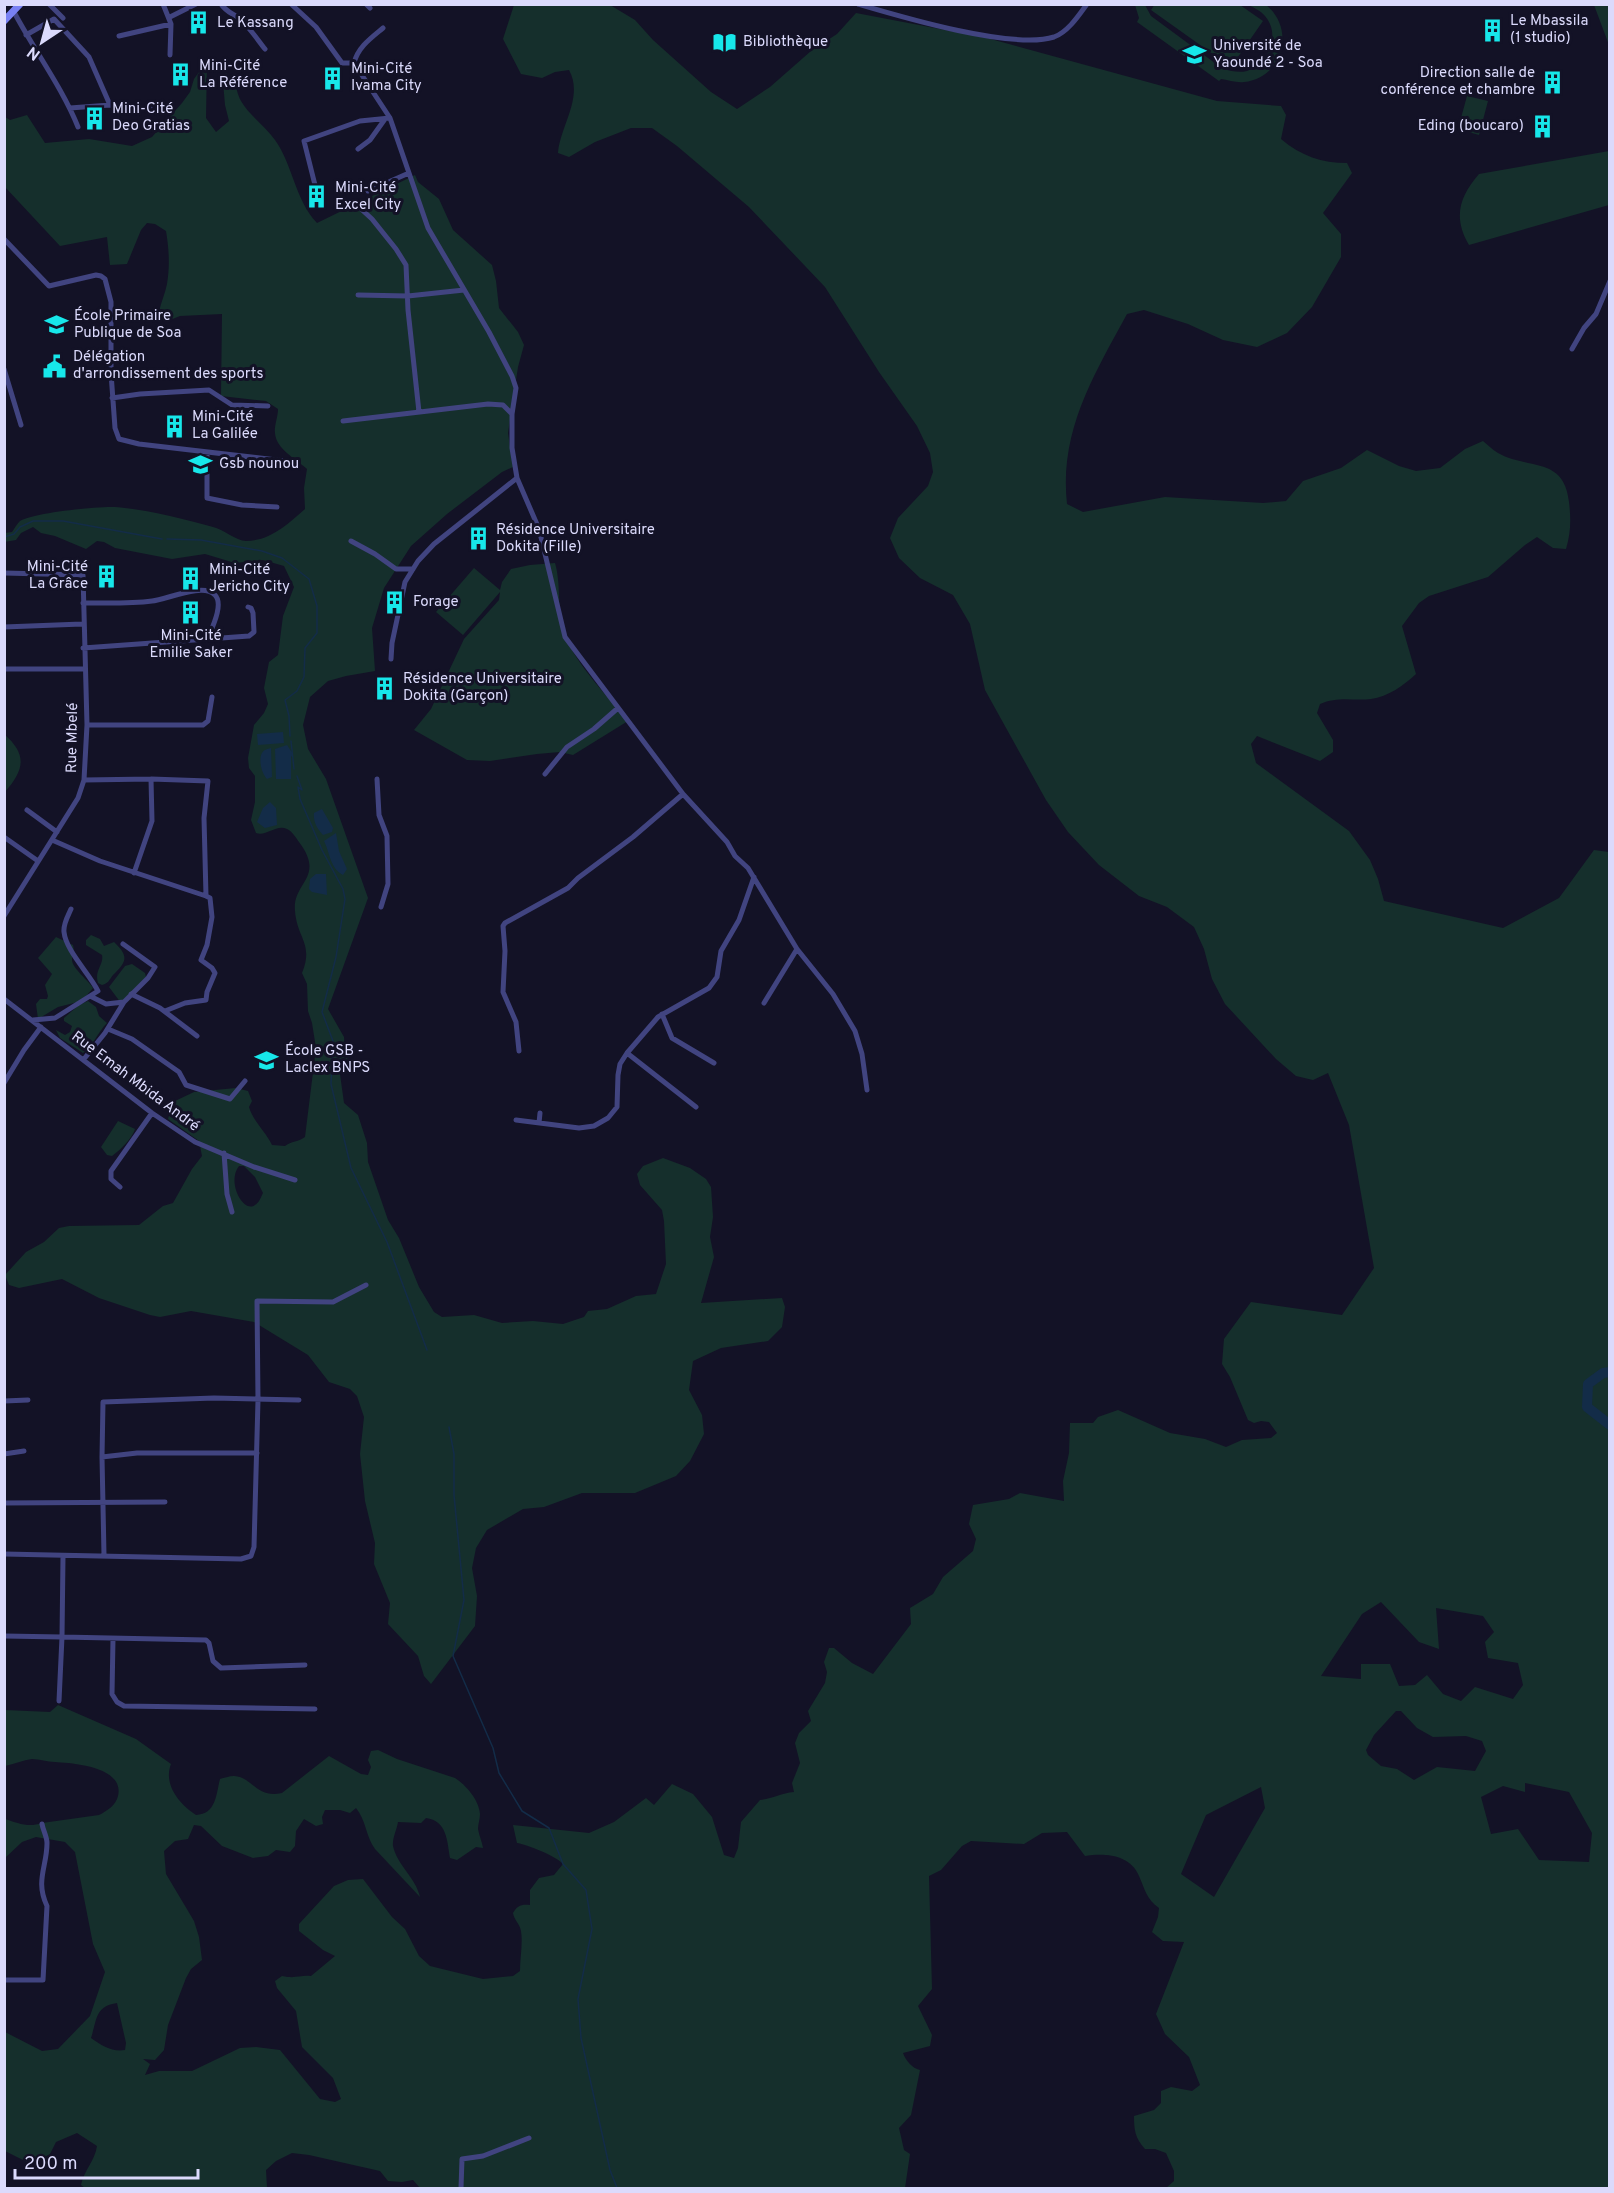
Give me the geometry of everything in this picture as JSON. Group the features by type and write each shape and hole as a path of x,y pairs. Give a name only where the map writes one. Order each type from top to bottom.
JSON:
{"main road":[{"path":"4,21 20,4"}],"street":[{"path":"49,4 63,18"},
{"path":"163,4 170,21 170,55"},
{"path":"119,36 170,21 196,4"},
{"path":"221,4 226,12 235,15 246,25 265,50"},
{"path":"291,4 316,27 342,63 354,63"},
{"path":"858,4 971,32 1034,39 1061,33 1087,4"},
{"path":"14,12 70,108 78,127"},
{"path":"26,35 54,19 89,57 110,105"},
{"path":"354,63 363,45 383,28"},
{"path":"354,63 387,118 428,228 512,376 516,388 512,414 512,456 516,478 539,529 565,637 683,794 727,842 735,856 748,868 797,949 826,985 855,1031 862,1054 867,1090"},
{"path":"70,108 110,105 127,109 153,108"},
{"path":"358,149 370,140 387,118"},
{"path":"315,185 304,141 360,120 387,118"},
{"path":"368,191 409,173"},
{"path":"360,208 372,219 406,265 419,412"},
{"path":"4,239 49,286 96,275 105,279 111,302 112,398 116,435 119,439 139,444 285,461"},
{"path":"1572,349 1584,328 1596,314 1610,281"},
{"path":"358,296 408,296 464,290"},
{"path":"4,369 21,424"},
{"path":"112,398 209,390 232,405 268,406"},
{"path":"343,421 488,404 503,405 512,414"},
{"path":"207,452 207,498 242,505 277,507"},
{"path":"391,659 392,643 405,582 413,569 434,544 516,478"},
{"path":"351,541 396,569 413,569"},
{"name":"Rue Mbelé","path":"4,573 83,575 82,624 87,725 84,780 74,806 4,916"},
{"path":"83,603 152,601 180,593 209,592 218,600 215,625 208,638"},
{"path":"83,648 252,635 253,613 248,607"},
{"path":"4,627 82,624"},
{"path":"4,669 85,669"},
{"path":"87,725 203,724 208,721 212,697"},
{"path":"545,774 567,747 594,729 618,708"},
{"path":"84,780 151,778 208,781 204,818 206,896"},
{"path":"134,873 152,821 151,778"},
{"path":"377,779 379,815 387,836 388,884 381,907"},
{"path":"519,1052 516,1022 502,992 505,951 503,926 568,888 683,794"},
{"path":"27,810 57,832"},
{"path":"4,837 38,861"},
{"path":"52,840 92,858 210,898 212,916 207,945 201,960 212,968 214,973 206,1000 185,1003 165,1011"},
{"path":"520,1112 518,1120 579,1128 594,1126 608,1118 617,1107 620,1064 641,1035 662,1014 713,984 717,977 721,951 739,920 753,877"},
{"path":"33,1020 55,1018 98,991 86,971 74,958 64,932 71,909"},
{"path":"84,1059 108,1029 124,1002 148,978 155,967 123,944"},
{"path":"764,1003 797,949"},
{"path":"131,994 165,1011 197,1036"},
{"path":"90,996 106,1004 124,1002"},
{"name":"Rue Emah Mbida André","path":"4,999 152,1113 203,1146 254,1167 295,1180"},
{"path":"662,1014 672,1038 714,1063"},
{"path":"4,1083 24,1050 42,1027"},
{"path":"108,1029 132,1039 179,1072 186,1085 230,1099 245,1081"},
{"path":"627,1053 696,1107"},
{"path":"120,1187 111,1179 111,1171 152,1113"},
{"path":"539,1123 540,1113"},
{"path":"224,1153 227,1194 232,1212"},
{"path":"4,1554 241,1559 251,1556 254,1547 258,1400 256,1301 333,1302 366,1285"},
{"path":"104,1555 103,1402 213,1398 299,1400"},
{"path":"4,1401 28,1400"},
{"path":"4,1454 24,1451"},
{"path":"102,1456 136,1453 256,1453"},
{"path":"4,1503 165,1502"},
{"path":"59,1701 63,1557"},
{"path":"4,1636 206,1640 209,1643 213,1661 221,1668 305,1665"},
{"path":"113,1639 112,1694 117,1702 124,1706 315,1709"},
{"path":"4,1980 43,1980 47,1906 42,1896 42,1869 47,1842 42,1824"},
{"path":"461,2188 462,2159 483,2156 529,2138"}],"green space":[{"path":"1155,4 1240,5 1263,21 1231,67 1151,10"},
{"path":"514,5 610,5 635,20 653,40 711,92 737,109 770,87 811,51 837,34 856,13 987,38 1217,101 1281,106 1286,115 1281,139 1296,150 1312,157 1329,162 1347,163 1352,173 1323,213 1341,234 1341,257 1312,307 1287,333 1257,347 1223,340 1188,324 1144,310 1127,314 1091,382 1074,428 1068,452 1067,504 1083,512 1165,497 1263,503 1286,501 1303,481 1341,468 1367,450 1399,466 1416,471 1440,468 1465,449 1483,441 1498,453 1509,458 1552,471 1560,477 1566,487 1570,520 1566,549 1553,548 1537,537 1488,577 1429,596 1419,603 1402,626 1416,674 1384,696 1339,699 1320,704 1317,713 1333,740 1333,752 1320,761 1257,736 1251,744 1256,763 1349,831 1370,860 1384,901 1503,928 1559,898 1594,850 1609,852 1609,2188 1166,2188 1174,2181 1174,2171 1166,2153 1155,2149 1145,2149 1136,2134 1134,2116 1154,2110 1161,2103 1161,2091 1171,2087 1192,2091 1200,2085 1189,2057 1165,2034 1156,2014 1184,1942 1163,1941 1152,1932 1159,1908 1149,1897 1135,1869 1129,1863 1108,1855 1085,1856 1067,1832 1042,1833 1024,1844 971,1841 962,1846 941,1870 929,1876 932,1989 918,2006 932,2035 930,2046 903,2053 914,2068 920,2070 911,2115 899,2128 904,2150 910,2154 905,2188 420,2188 413,2180 388,2181 380,2171 292,2153 276,2161 266,2170 267,2188 85,2188 81,2185 82,2180 97,2146 77,2133 56,2142 50,2154 31,2164 5,2151 5,2032 42,2051 58,2049 90,2016 105,1972 93,1944 75,1852 65,1842 36,1837 22,1842 5,1858 5,1819 32,1825 99,1815 115,1802 118,1796 118,1786 114,1779 106,1773 85,1766 32,1759 5,1766 5,1710 50,1712 58,1705 136,1739 171,1764 169,1779 174,1793 196,1815 208,1811 214,1803 220,1779 240,1777 260,1791 273,1794 282,1793 329,1756 361,1774 368,1775 371,1767 368,1760 371,1751 378,1750 397,1759 455,1778 475,1798 479,1809 478,1829 483,1848 476,1847 457,1860 450,1858 445,1832 438,1823 426,1818 421,1823 398,1822 393,1840 395,1853 415,1884 420,1897 375,1849 356,1808 350,1813 325,1810 322,1817 323,1824 316,1826 304,1819 296,1831 295,1846 290,1852 276,1850 268,1856 253,1858 222,1846 201,1826 194,1825 188,1839 175,1841 164,1851 166,1874 194,1921 202,1960 191,1969 186,1978 168,2025 164,2050 155,2060 143,2059 150,2064 145,2075 159,2071 192,2071 240,2048 280,2050 320,2099 335,2102 341,2099 333,2078 302,2047 296,2011 277,1988 275,1981 282,1976 311,1976 335,1956 323,1950 299,1931 299,1924 334,1886 348,1880 363,1879 392,1917 405,1929 419,1956 430,1966 483,1979 513,1976 520,1971 521,1931 513,1913 520,1906 530,1905 530,1890 539,1878 554,1875 563,1864 541,1851 517,1843 513,1825 589,1833 614,1822 646,1798 654,1805 672,1784 693,1794 712,1817 724,1855 734,1858 738,1848 741,1822 760,1800 794,1792 792,1783 800,1763 795,1743 799,1733 811,1721 808,1711 825,1683 827,1672 824,1662 829,1648 834,1648 852,1663 873,1674 911,1624 910,1608 933,1594 943,1577 973,1551 976,1539 969,1524 973,1505 1009,1499 1020,1493 1064,1501 1063,1481 1069,1453 1070,1423 1093,1423 1098,1417 1118,1410 1170,1433 1205,1439 1226,1447 1242,1440 1271,1438 1277,1433 1269,1422 1254,1423 1248,1420 1222,1364 1224,1339 1251,1302 1342,1315 1374,1268 1349,1125 1328,1073 1313,1080 1296,1076 1276,1059 1225,1004 1212,979 1204,949 1194,927 1167,907 1139,896 1099,865 1068,832 1046,800 985,690 970,624 953,595 920,578 899,558 890,538 898,518 928,486 933,472 930,453 917,426 879,372 825,287 749,207 677,146 652,128 631,128 595,142 569,157 558,153 573,101 573,80 569,70 555,72 542,78 521,74 503,39","holes":["1381,1602 1419,1642 1439,1649 1436,1608 1483,1616 1494,1632 1485,1642 1488,1658 1518,1663 1523,1685 1513,1699 1475,1687 1461,1701 1443,1694 1427,1675 1415,1685 1399,1686 1390,1664 1361,1664 1361,1679 1321,1676 1362,1614","1396,1711 1401,1711 1417,1728 1433,1737 1466,1736 1482,1741 1486,1751 1475,1771 1437,1767 1414,1780 1397,1769 1381,1766 1368,1755 1366,1750 1374,1735","1525,1783 1569,1792 1592,1833 1589,1862 1539,1860 1518,1829 1491,1834 1481,1797 1503,1786 1525,1792","1261,1787 1265,1808 1214,1897 1181,1874 1206,1815","117,2003 126,2043 125,2050 107,2048 91,2038 98,2015 104,2007"]},
{"path":"1135,5 1145,5 1151,16 1223,69 1241,72 1255,67 1267,55 1270,48 1272,31 1270,23 1263,14 1249,5 1266,5 1275,15 1281,27 1283,39 1281,51 1268,72 1257,79 1241,82 1221,79 1219,81 1137,22 1139,18"},
{"path":"1594,5 1609,5 1609,45"},
{"path":"207,61 206,118 216,132 229,121 222,70 231,78 244,106 271,135 281,150 304,204 317,223 415,175 418,182 439,199 453,230 492,265 499,308 518,332 524,345 518,367 508,433 513,467 502,472 447,514 411,546 384,588 372,628 375,671 328,681 310,697 303,725 308,749 326,779 368,898 328,1009 344,1037 345,1052 349,1062 339,1067 344,1103 358,1115 367,1143 368,1162 388,1220 399,1238 419,1287 434,1312 442,1317 474,1315 502,1323 533,1321 563,1324 584,1317 588,1311 607,1309 636,1296 656,1294 666,1264 664,1221 662,1210 640,1185 637,1174 643,1166 663,1158 690,1168 706,1179 711,1187 713,1217 710,1237 714,1257 701,1303 782,1298 785,1307 782,1327 768,1341 721,1348 693,1361 689,1390 702,1415 704,1434 690,1461 676,1476 635,1493 582,1493 544,1507 523,1509 487,1530 476,1548 472,1568 477,1596 475,1626 431,1684 424,1676 418,1656 388,1624 390,1603 374,1564 375,1543 365,1501 360,1454 364,1417 357,1396 350,1389 329,1382 308,1355 254,1322 191,1311 160,1317 99,1298 62,1279 19,1288 9,1285 5,1275 26,1252 44,1242 59,1228 139,1225 163,1206 173,1203 202,1156 199,1141 168,1119 173,1102 194,1092 236,1088 248,1091 252,1101 249,1107 251,1112 272,1145 285,1146 305,1137 316,1048 308,1011 307,984 302,973 306,948 296,920 295,901 309,872 309,864 306,854 289,830 279,828 260,834 256,833 251,820 255,802 255,776 249,768 248,758 254,725 268,704 264,688 269,662 278,655 283,616 294,587 284,566 263,560 235,563 205,554 172,559 115,548 97,541 86,549 55,536 41,533 33,527 21,533 16,540 4,542 5,533 12,532 20,521 27,518 107,507 164,515 217,528 246,541 271,535 305,509 304,488 307,469 287,453 276,439 278,409 266,401 221,396 222,314 180,316 165,322 159,312 169,271 166,231 155,224 147,223 141,230 127,264 110,265 107,237 60,246 5,187 5,117 10,120 27,115 45,143 89,139 132,146 152,137 190,92 194,79","holes":["239,1166 244,1166 255,1177 263,1193 258,1203 251,1207 242,1201 235,1188 236,1173"]},
{"path":"1467,96 1488,101 1479,135 1458,129"},
{"path":"1609,151 1609,205 1469,245 1461,226 1460,208 1467,191 1479,174"},
{"path":"555,563 562,627 570,647 628,721 573,755 560,752 490,761 467,760 414,730 431,709 464,639 499,600 500,592 463,635 436,612 474,568 500,590 502,582 511,569"},
{"path":"4,734 17,749 21,763 16,777 5,792"},
{"path":"91,935 100,939 104,946 114,942 124,955 121,966 108,982 102,985 98,983 97,978 102,955 86,945 86,940"},
{"path":"56,937 73,945 73,963 93,988 82,1001 58,1007 38,1019 36,1004 40,999 47,999 45,985 52,974 38,958"},
{"path":"132,964 145,973 146,977 121,1003 109,987 125,966"},
{"path":"88,1001 96,1007 99,1016 107,1023 83,1053 60,1038 56,1030 65,1035 70,1032 72,1026 64,1021 64,1018 79,1005"},
{"path":"118,1121 135,1129 122,1147 112,1156 107,1155 101,1147"}],"water":[{"path":"283,732 284,743 258,745 257,734"},
{"path":"287,745 293,754 291,779 276,779 275,749"},
{"path":"271,748 272,777 267,779 260,759 266,749"},
{"path":"270,802 276,808 277,825 265,828 257,822 263,808"},
{"path":"322,809 333,828 332,832 323,835 316,825 314,816 314,813"},
{"path":"336,833 339,851 347,869 343,875 335,868 324,841"},
{"path":"316,874 326,874 327,895 312,892 309,889 310,879"}],"waterway":[{"path":"4,537 14,534 20,527 33,521 63,521 162,539"},
{"path":"167,539 201,540 262,551 282,558 309,579 317,606 317,633 305,648 304,677 297,691 285,700 290,736"},
{"path":"291,741 294,769"},
{"path":"297,776 302,790 298,787 300,799 322,850 343,889 345,899 336,957 322,1012 333,1041 331,1084 351,1168 387,1242 427,1350"},
{"path":"1610,1372 1603,1373 1588,1384 1587,1407 1610,1425"},
{"path":"449,1427 454,1454 454,1495 464,1600 453,1656 493,1748 499,1773 522,1811 549,1828 563,1864 586,1890 592,1929 578,1999 581,2038 610,2170 617,2188"}],"place":[{"name":"Le Kassang","path":"199,23"},
{"name":"Le Mbassila (1 studio)","path":"1492,30"},
{"name":"Bibliothèque","path":"725,42"},
{"name":"Université de Yaoundé 2 - Soa","path":"1195,55"},
{"name":"Mini-Cité La Référence","path":"181,75"},
{"name":"Mini-Cité Ivama City","path":"333,78"},
{"name":"Direction salle de conférence et chambre","path":"1553,82"},
{"name":"Mini-Cité Deo Gratias","path":"94,118"},
{"name":"Eding (boucaro)","path":"1542,126"},
{"name":"Mini-Cité Excel City","path":"317,197"},
{"name":"École Primaire Publique de Soa","path":"56,325"},
{"name":"Délégation d'arrondissement des sports","path":"55,366"},
{"name":"Mini-Cité La Galilée","path":"174,426"},
{"name":"Gsb nounou","path":"201,464"},
{"name":"Résidence Universitaire Dokita (Fille)","path":"478,539"},
{"name":"Mini-Cité La Grâce","path":"106,576"},
{"name":"Mini-Cité Jericho City","path":"191,579"},
{"name":"Forage","path":"395,602"},
{"name":"Mini-Cité Emilie Saker","path":"191,612"},
{"name":"Résidence Universitaire Dokita (Garçon)","path":"385,688"},
{"name":"École GSB - Laclex BNPS","path":"267,1060"}]}
